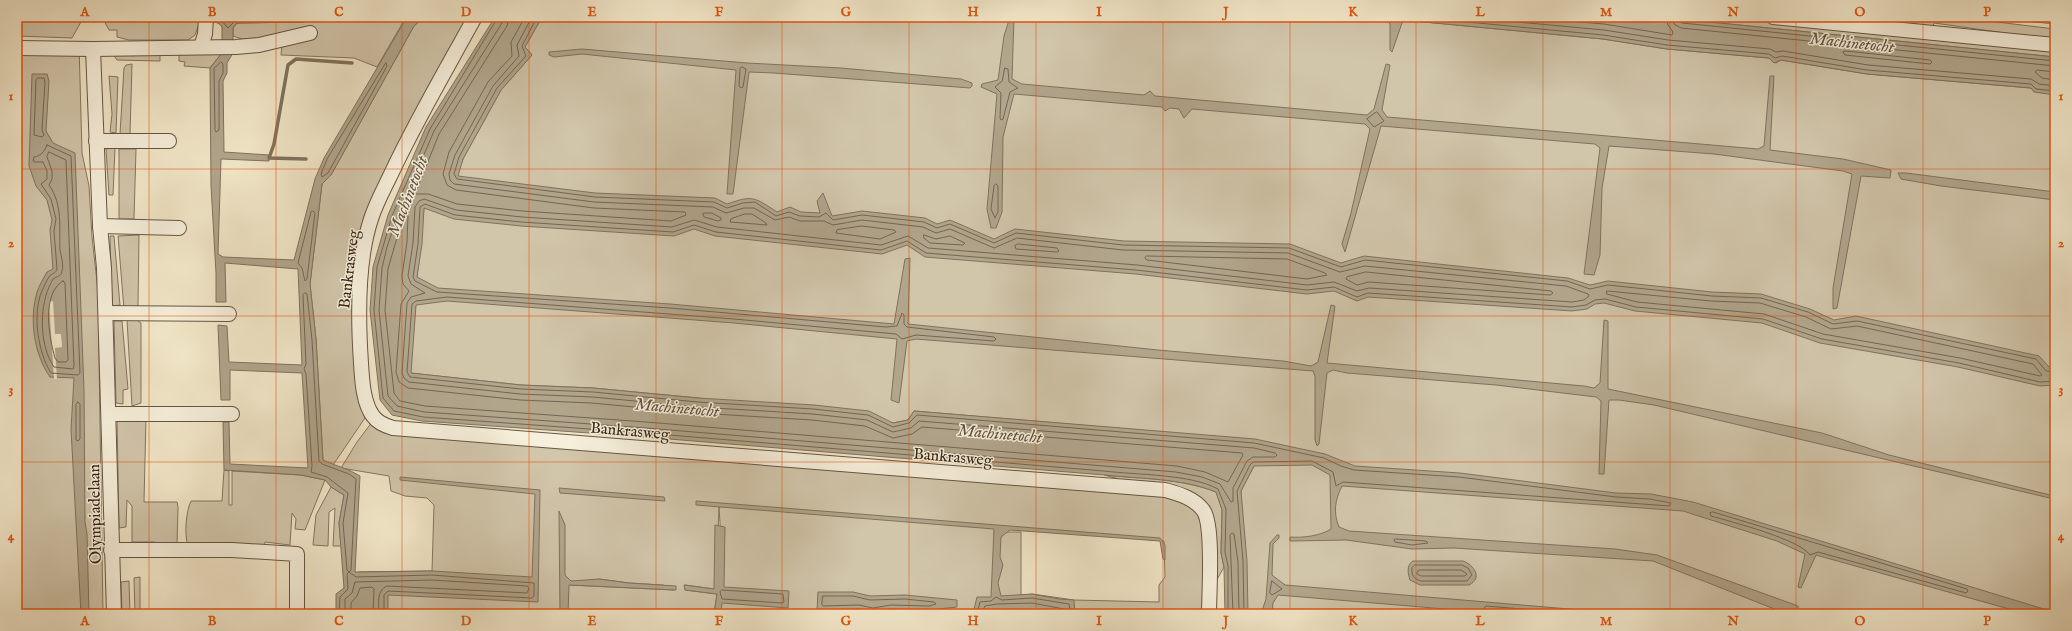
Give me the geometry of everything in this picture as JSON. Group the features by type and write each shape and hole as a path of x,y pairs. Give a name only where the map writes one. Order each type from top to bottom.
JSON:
{"street":[{"name":"Bankrasweg","path":"475,17 410,134 371,219 362,265 359,302 361,372 367,403 373,416 383,425 393,428 1166,490 1192,500 1204,510 1209,529 1209,614"},
{"path":"1773,17 2055,45"},
{"path":"201,46 205,34 206,19"},
{"path":"17,48 93,49 201,46 236,47 259,45 310,33"},
{"name":"Olympiadelaan","path":"93,49 96,141 100,226 104,268 110,414 111,550 114,614"},
{"path":"96,141 169,140"},
{"path":"100,226 179,228"},
{"path":"106,313 229,314"},
{"path":"110,414 232,414"},
{"path":"111,550 232,550 297,554 297,614"}],"shaded area":[{"path":"321,17 406,17 377,67 354,58 281,55 282,44 288,36 242,39 233,36 233,28 237,23 303,22"},
{"path":"424,17 470,17 390,159 364,218 358,236 353,282 354,356 367,415 333,465 323,461 316,339 310,284 322,184 331,175 414,26"},
{"path":"542,17 1372,17 1603,39 1667,49 1769,58 1776,63 1781,60 1867,74 2031,88 2055,94 2055,614 1247,614 1241,491 1254,466 1258,440 914,411 908,420 893,423 698,398 593,388 521,385 410,373 424,208 457,175 463,159 501,90 532,55 525,47"},
{"path":"1660,17 1729,17 2055,50 2055,57"},
{"path":"1836,17 1955,17 2055,29 2055,40 1934,23 1933,26"},
{"path":"1986,17 2055,17 2055,24"},
{"path":"17,19 82,20 72,38 17,36"},
{"path":"103,19 200,21 195,35 188,40 129,40 117,37 117,30 109,30"},
{"path":"79,44 82,153 89,186 92,237 98,291 103,614 17,614 17,45"},
{"path":"179,53 222,53 210,68 184,66 185,62 179,61"},
{"path":"113,54 160,54 160,61 117,60"},
{"path":"132,64 130,134 120,134 124,68 126,65"},
{"path":"109,76 118,77 116,133 110,132 112,114"},
{"path":"115,148 113,195 109,195 106,149"},
{"path":"119,149 136,149 134,219 119,219"},
{"path":"139,235 138,306 124,309 118,236"},
{"path":"110,236 114,236 120,305 112,306"},
{"path":"127,320 137,320 141,323 141,403 132,406"},
{"path":"114,321 122,321 128,389 123,390 123,404 116,403"},
{"path":"146,417 144,502 177,502 177,545 153,545 155,542 132,542 132,506 127,500 126,527 119,528 117,418"},
{"path":"372,422 1150,491 1187,503 1191,505 1198,513 1203,525 1206,540 1206,614 1119,614 1085,611 1085,614 716,614 722,554 719,507 716,585 714,589 685,585 685,590 717,594 714,614 357,614 359,572 432,571 434,505 427,498 405,496 391,491 389,476 341,468 357,442","holes":["979,525 1164,541 1165,577 1159,585 1159,602 1074,600 1032,594 1021,596 1021,532 1006,532 1001,528","599,579 663,585 674,590 571,585"]},
{"path":"224,470 229,471 229,505 232,505 232,471 301,475 325,480 305,530 295,529 296,519 292,513 290,545 265,542 264,548 188,546 186,523 189,505 191,501 222,501"},
{"path":"1104,475 1189,484 1216,492 1222,509 1221,553 1224,567 1215,583 1203,502"},
{"path":"331,487 344,495 339,523 341,546 333,546 335,508 329,512 328,546 313,545 316,515"},
{"path":"140,577 140,614 135,614 134,578"},
{"path":"129,581 130,614 122,614 121,582"}],"water":[{"path":"17,17 321,17 303,22 237,23 233,28 233,53 227,63 227,73 223,81 224,152 269,155 269,161 221,159 218,254 223,257 294,260 315,179 324,158 407,17 424,17 414,26 331,175 322,184 310,284 316,339 323,460 360,476 355,572 432,571 532,577 535,494 400,480 400,477 540,490 538,602 388,595 388,614 336,614 336,594 344,588 339,523 344,495 331,487 325,480 301,475 224,470 223,422 229,422 230,464 308,468 302,373 230,370 230,400 221,400 218,325 227,326 229,362 302,365 298,269 225,263 226,302 216,302 216,273 211,186 210,68 222,53 222,27 215,22 200,21 17,19"},
{"name":"Machinetocht","path":"495,17 542,17 525,47 532,55 501,90 463,159 458,176 595,193 715,198 727,204 743,199 753,199 763,203 777,212 790,207 801,212 820,213 817,201 823,193 832,216 862,211 925,218 937,224 950,220 994,239 1015,229 1124,241 1290,244 1341,263 1364,256 1568,278 1590,285 1608,281 1712,292 1761,294 1810,309 1834,320 1856,316 2039,356 2049,367 2055,369 2055,385 2040,386 1958,367 1820,343 1762,323 1635,311 1604,303 1595,304 1587,309 1572,311 1368,297 1357,301 1334,291 1307,294 1136,274 925,257 907,245 882,254 715,236 694,229 674,236 521,226 454,219 424,208 422,244 417,277 438,288 670,304 894,324 905,259 910,258 908,324 1158,350 1283,361 1311,366 1318,362 1331,305 1335,306 1327,363 1594,388 1600,383 1604,320 1608,321 1608,389 1822,433 1889,455 2054,496 2054,499 1654,405 1619,400 1609,400 1604,474 1599,474 1601,401 1596,397 1496,385 1347,373 1333,370 1327,373 1319,444 1317,446 1315,440 1315,376 1313,371 916,339 907,341 899,403 891,400 897,339 734,323 447,301 416,305 411,373 521,385 593,388 698,398 814,405 869,411 893,423 908,420 914,411 1255,439 1325,454 1355,466 1460,473 1616,493 1651,494 1693,502 2047,610 2045,614 2027,614 1816,555 1801,588 1798,587 1805,554 1777,541 1683,511 1342,486 1336,501 1335,511 1339,527 1349,531 1615,549 1657,555 1798,606 1799,614 1787,614 1653,561 1454,548 1412,549 1346,540 1290,541 1290,537 1311,536 1331,529 1330,475 1312,465 1254,466 1241,491 1247,561 1248,614 1225,614 1224,567 1221,553 1222,510 1216,492 1203,487 1146,478 645,437 422,421 392,415 380,400 370,310 373,267 388,215 426,127"},
{"path":"1010,17 1014,17 1012,79 1022,84 1144,95 1150,91 1155,96 1367,115 1374,109 1386,64 1390,65 1382,110 1387,117 1758,149 1764,146 1770,76 1774,76 1770,150 1843,159 1891,170 1890,178 1861,176 1837,308 1833,309 1833,288 1852,174 1843,171 1714,154 1609,146 1602,188 1600,255 1594,275 1584,274 1600,148 1595,144 1381,126 1345,252 1342,244 1351,213 1370,129 1365,124 1192,109 1184,118 1179,109 1170,108 1165,111 1162,107 1014,94 1003,137 1002,212 996,228 991,228 987,209 997,94 981,87 982,84 998,80 1004,36"},
{"name":"Machinetocht","path":"1366,17 1660,17 2055,57 2055,95 2034,92 2031,88 1867,74 1781,60 1774,63 1769,58 1667,49 1603,39 1403,20 1392,52 1390,50 1390,24 1386,19"},
{"path":"582,49 747,63 841,68 961,79 972,83 972,86 970,88 749,72 733,194 727,194 736,70 582,54 554,57 549,55 549,52"},
{"path":"32,74 47,74 49,81 46,131 53,143 75,153 84,390 85,522 87,534 89,614 81,614 71,429 74,378 50,377 40,358 34,336 33,314 37,292 47,272 53,269 50,230 52,220 47,200 36,186 29,166"},
{"path":"1898,173 2055,192 2055,200 1941,186 1901,179"},
{"path":"559,488 664,497 665,501 560,493"},
{"path":"696,501 1160,538 1165,545 1165,560 1163,559 1160,541 1010,530 1001,537 1000,557 1003,565 998,583 1001,596 1032,594 1074,600 1075,614 973,613 977,597 991,597 994,529 696,505"},
{"path":"559,511 565,525 565,575 571,581 599,579 629,583 676,586 676,590 569,585 568,614 560,614"},
{"path":"715,525 725,527 724,587 789,591 788,608 722,603 721,614 714,614 717,594 685,590 684,585 714,589"},
{"path":"1277,535 1279,535 1279,538 1273,544 1272,575 1285,585 1628,614 1505,614 1278,595 1273,603 1272,614 1261,614 1266,599 1270,543"},
{"path":"1413,561 1463,561 1471,565 1475,572 1476,579 1469,585 1420,585 1409,578 1408,567"},
{"path":"818,592 853,592 870,596 905,595 957,600 957,607 929,610 891,609 873,612 859,609 817,610"}],"pier":[{"path":"53,301 55,334 61,334 62,347 55,348 57,379 54,379 49,302"}],"waterway":[{"path":"306,159 269,158 274,144 288,65 296,59 352,63"}]}
